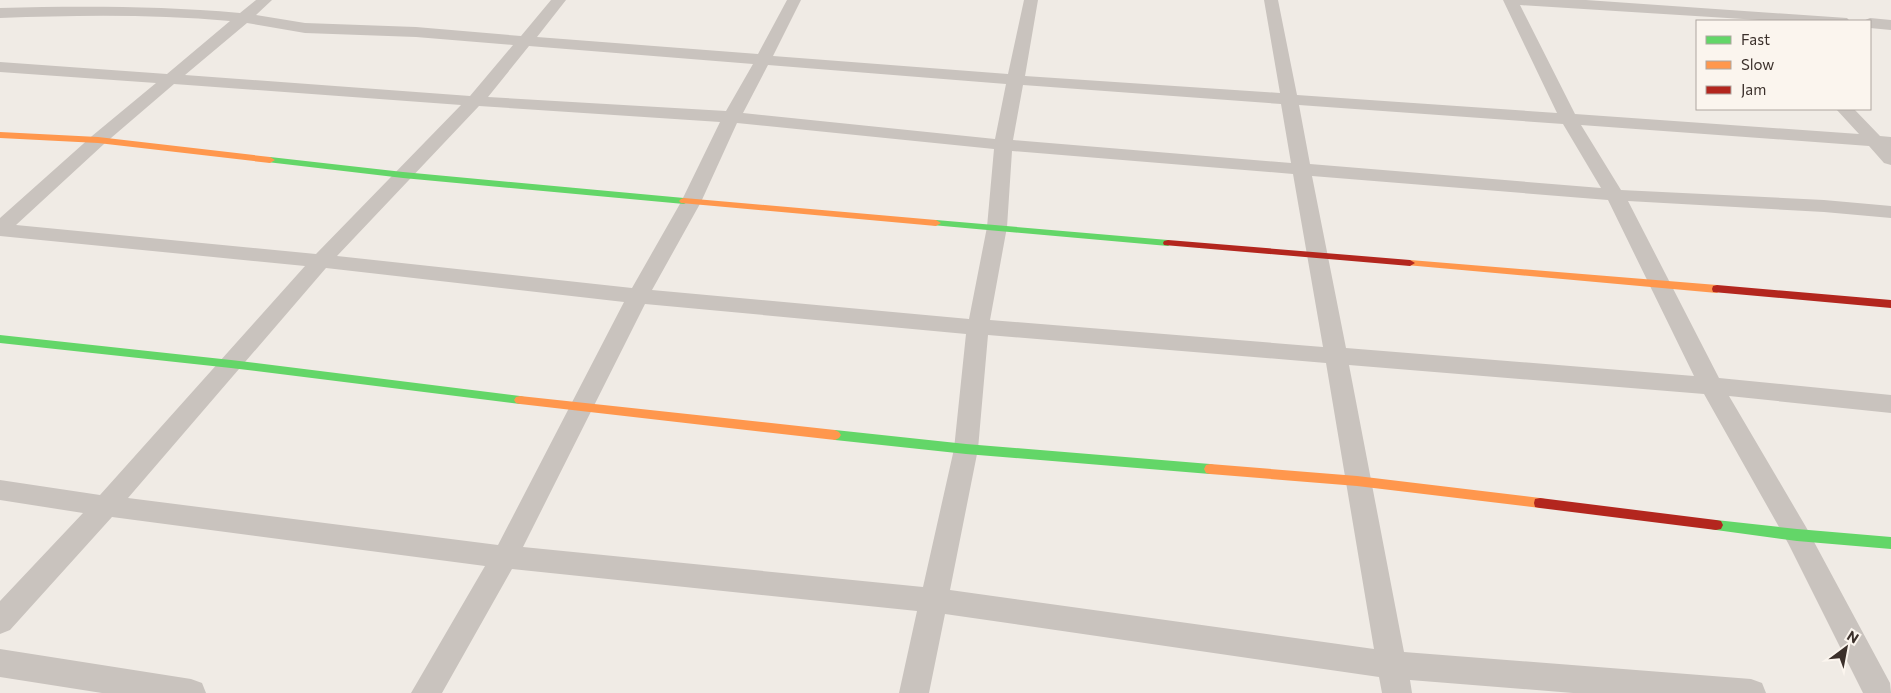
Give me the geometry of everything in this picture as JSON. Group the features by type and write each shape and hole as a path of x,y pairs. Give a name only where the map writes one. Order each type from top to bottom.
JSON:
{"street":[{"path":"2,14 26,0"},
{"path":"0,230 98,140 265,0"},
{"path":"0,621 106,506 321,261 476,101 559,0"},
{"path":"426,693 505,557 638,296 691,202 731,117 794,0"},
{"path":"914,693 966,448 978,327 998,227 1003,146 1031,0"},
{"path":"1271,0 1397,693"},
{"path":"1510,0 1570,120 1615,195 1711,386 1797,534 1879,693"},
{"path":"1516,0 1806,20"},
{"path":"1752,0 1758,3 1771,19"},
{"path":"2,14 102,10 178,12 243,18 305,28 416,32 1017,80 1891,142"},
{"path":"1871,23 1891,25"},
{"path":"0,67 731,117 1003,146 1615,195 1824,206 1891,212"},
{"path":"1846,110 1891,159"},
{"path":"0,135 98,140 404,175 691,202 1891,304"},
{"path":"0,230 321,261 638,296 978,327 1711,386 1891,404"},
{"path":"0,339 231,364 580,408 966,448 1358,481 1797,534 1891,543"},
{"path":"0,490 106,506 505,557 934,600 1392,664 1751,693"},
{"path":"0,663 191,693"}],"traffic: fast":[{"path":"270,160 403,175 684,201"},
{"path":"936,223 1168,243"},
{"path":"0,339 231,364 520,400"},
{"path":"835,435 966,449 1210,469"},
{"path":"1716,525 1797,535 1891,543"}],"traffic: slow":[{"path":"0,135 98,140 270,160"},
{"path":"684,201 936,223"},
{"path":"1410,263 1717,289"},
{"path":"520,400 835,435"},
{"path":"1210,469 1357,481 1540,503"}],"traffic: jam":[{"path":"1168,243 1410,263"},
{"path":"1717,289 1891,304"},
{"path":"1540,503 1716,525"}]}
